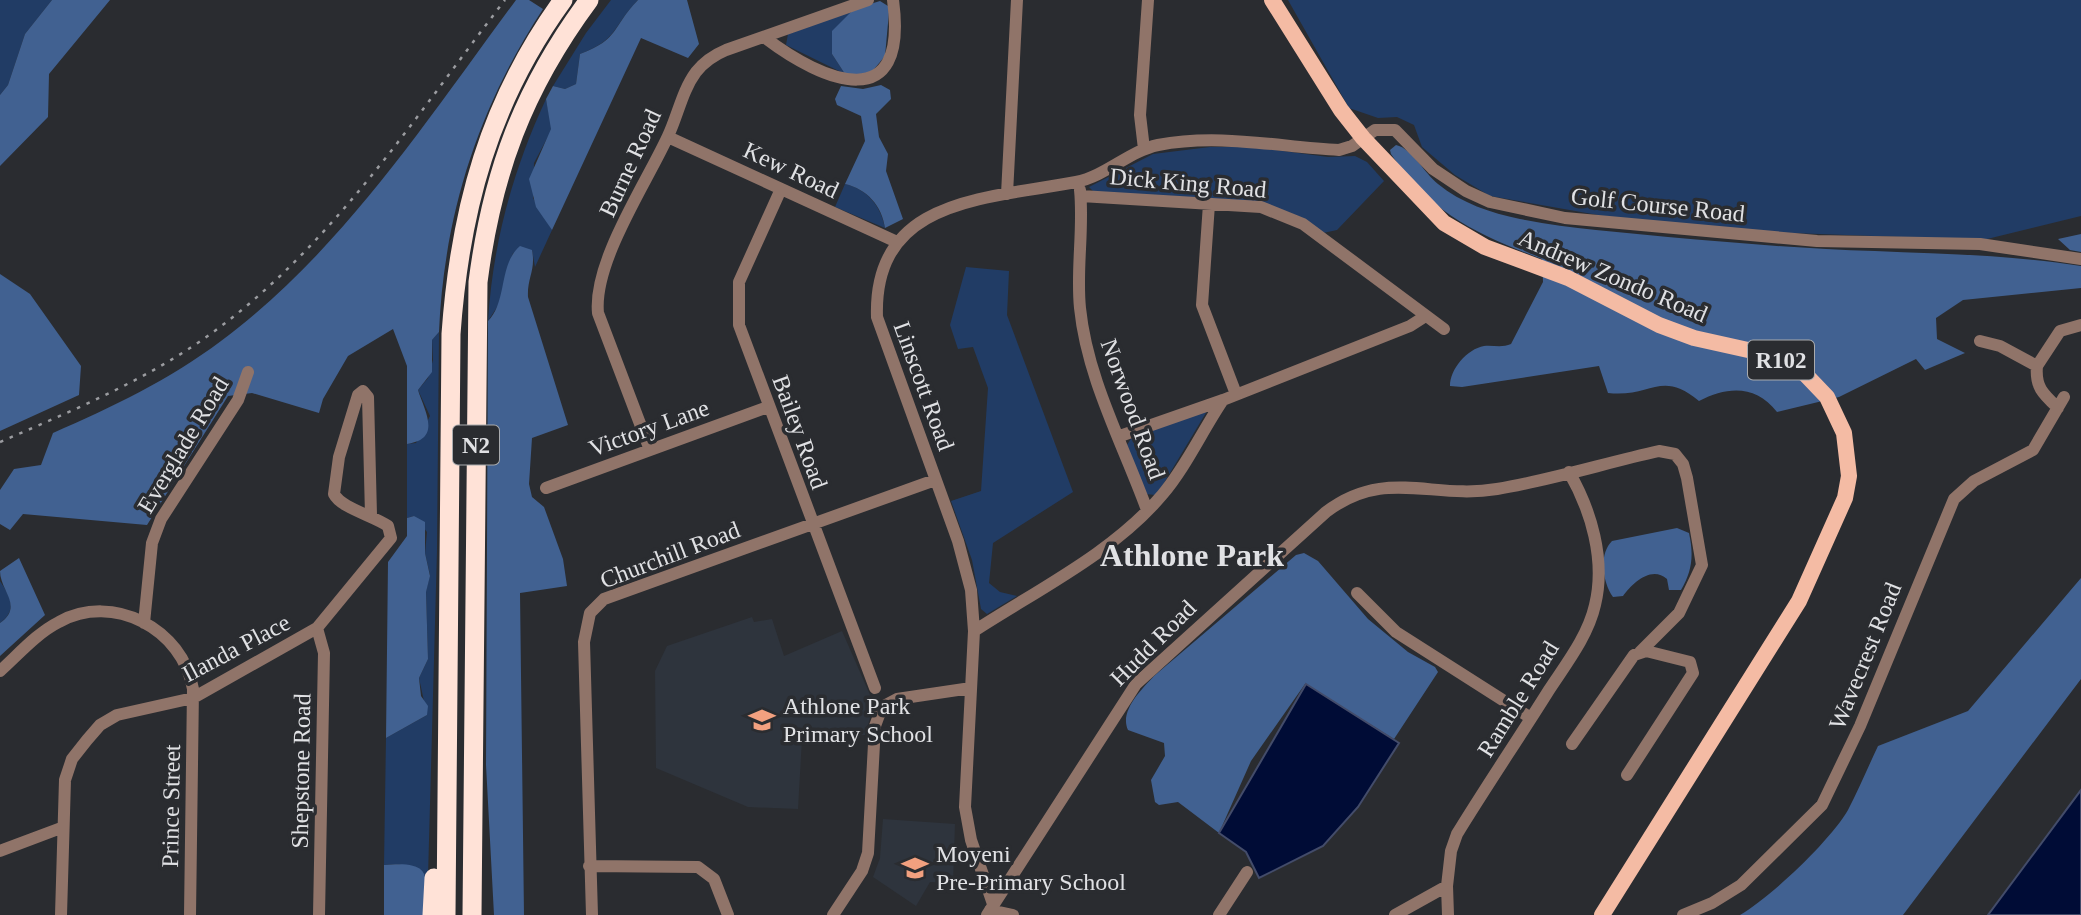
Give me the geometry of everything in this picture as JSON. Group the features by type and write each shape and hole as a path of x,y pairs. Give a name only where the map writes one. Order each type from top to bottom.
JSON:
{"highway":[{"name":"N2","path":"446,915 451,334 456,273 476,173 487,142 513,78 563,0"},
{"name":"N2","path":"472,915 478,282 486,221 503,162 532,89 589,0"},
{"path":"432,915 439,772 448,751"},
{"path":"473,782 478,807 484,915"}],"main road":[{"name":"Andrew Zondo Road","path":"1272,0 1325,88 1363,138 1431,211 1461,234 1485,247 1568,278 1671,330 1787,362 1805,374 1827,397 1844,433 1849,476 1845,498 1799,601 1602,915"}],"street":[{"name":"Burne Road","path":"650,450 609,345 597,302 602,277 618,238 668,137 689,85 706,62 726,50 868,0"},
{"path":"764,37 785,53 813,67 851,82 864,82 885,68 890,58 893,0"},
{"path":"1007,194 1017,0"},
{"path":"1144,149 1140,115 1148,0"},
{"name":"Golf Course Road","path":"1363,138 1375,130 1395,130 1433,169 1466,191 1490,202 1564,218 1817,241 1980,243 2081,259"},
{"name":"Kew Road","path":"668,137 897,242"},
{"name":"Linscott Road","path":"990,910 965,807 974,631 968,574 877,317 878,285 897,242 920,220 936,211 1079,181 1144,149 1198,141 1234,141 1339,150 1363,138"},
{"name":"Norwood Road","path":"1079,181 1079,293 1083,327 1095,378 1147,510"},
{"name":"Bailey Road","path":"781,189 739,282 739,325 875,688"},
{"name":"Dick King Road","path":"1081,196 1261,208 1292,217 1424,317 1444,329"},
{"path":"1209,204 1202,305 1236,394"},
{"path":"1119,436 1223,400 1410,326 1424,317"},
{"path":"1980,341 2000,346 2037,366 2060,331 2081,326"},
{"name":"Wavecrest Road","path":"1683,915 1712,904 1741,885 1806,824 1822,805 1860,726 1954,499 1974,481 2033,450 2061,403 2039,389 2036,381 2037,366"},
{"name":"Everglade Road","path":"144,623 152,542 161,519 238,400 248,372"},
{"path":"363,391 368,397 371,515 342,505 334,494 345,437 358,395 363,391"},
{"path":"974,631 1098,550 1147,510 1163,495 1223,400"},
{"name":"Victory Lane","path":"546,488 768,407"},
{"path":"345,437 369,428"},
{"name":"Hudd Road","path":"990,910 1136,684 1341,501 1373,488 1478,491 1667,451 1675,454 1683,464 1702,565 1679,612 1640,652"},
{"name":"Ramble Road","path":"1448,915 1447,886 1451,851 1457,834 1586,631 1596,604 1598,569 1592,527 1582,495 1569,472"},
{"name":"Churchill Road","path":"592,915 584,642 590,612 604,599 935,480"},
{"name":"Ilanda Place","path":"61,915 61,828 67,769 100,725 117,716 193,698 317,628 392,534 388,526 371,515"},
{"path":"1357,593 1396,632 1531,718"},
{"name":"Prince Street","path":"0,671 58,622 93,610 113,611 163,634 191,677 190,915"},
{"name":"Shepstone Road","path":"317,628 324,653 319,915"},
{"path":"1572,744 1634,654 1640,652 1689,662 1694,668 1627,775"},
{"path":"833,915 862,871 868,853 875,726 882,707 897,699 971,688"},
{"path":"0,851 61,828"},
{"path":"589,866 698,867 714,879 728,915"},
{"path":"1219,915 1247,872"},
{"path":"1395,915 1447,886"},
{"path":"990,910 1013,915"}],"shaded area":[{"path":"0,0 52,0 25,34 8,85 0,95"},
{"path":"52,0 110,0 49,74 48,117 0,166 0,95 8,85 25,34"},
{"path":"516,0 529,0 543,9 500,85 468,164 448,246 439,332 432,340 432,372 418,390 427,415 428,430 425,436 407,444 407,366 393,329 348,356 323,399 319,413 252,393 228,396 147,525 23,514 10,530 0,524 0,490 14,469 41,465 53,433 140,392 201,355 265,305 306,267 380,182"},
{"path":"611,0 638,0 608,38 593,49 580,54 576,84 565,89 553,86 586,33"},
{"path":"638,0 687,0 699,44 688,58 641,38 552,230 536,207 529,179 551,129 546,99 553,86 565,89 576,84 580,54 609,38"},
{"path":"1288,0 2081,0 2081,216 1983,240 1763,232 1615,218 1490,196 1455,175 1422,147 1414,125 1397,117 1378,118 1349,108"},
{"path":"880,1 888,6 889,12 885,56 870,74 845,74 832,54 832,31 854,9"},
{"path":"854,9 832,54 845,74 786,45 788,34"},
{"path":"881,85 890,90 891,99 876,114 879,137 888,154 886,171 903,219 885,228 881,213 867,194 845,184 865,141 861,116 837,105 835,99 841,86 863,89"},
{"path":"546,99 552,129 534,163 533,198 552,230 535,267 532,250 513,253 499,304 488,321 495,263 506,207"},
{"path":"1396,145 1408,151 1433,179 1456,197 1487,210 1520,219 1594,230 1745,244 2055,262 2081,266 2081,288 1963,300 1936,318 1937,339 1965,353 1925,370 1916,359 1839,397 1777,412 1760,397 1741,391 1720,393 1699,401 1675,387 1665,386 1635,392 1608,393 1599,366 1462,387 1450,386 1456,367 1466,355 1484,346 1511,344 1543,282 1542,259 1476,231 1439,207 1422,192 1391,154 1390,150"},
{"path":"1210,147 1252,147 1328,157 1355,156 1367,162 1384,181 1337,230 1323,233 1289,212 1094,192 1089,187 1153,154"},
{"path":"845,184 860,190 872,200 885,228 835,207"},
{"path":"2081,234 2081,252 2070,250 2058,239"},
{"path":"520,246 532,250 528,297 568,425 532,438 529,484 532,497 544,507 563,559 567,586 520,593 524,915 494,915 486,765 488,321 498,303 509,263"},
{"path":"966,267 1009,271 1007,315 1073,492 993,543 989,583 1000,592 1017,596 987,614 981,609 972,560 951,501 981,491 988,388 973,347 958,349 950,325"},
{"path":"0,274 30,294 81,366 79,395 0,431"},
{"path":"439,332 437,550 428,877 399,864 384,865 386,738 427,715 419,678 428,659 426,591 430,575 425,553 427,532 414,516 407,518 407,444 416,443 430,416 418,390 428,378 433,360 432,340"},
{"path":"1207,411 1161,488 1155,495 1146,494 1127,445 1132,437"},
{"path":"414,516 425,522 425,553 430,576 426,592 428,659 419,678 421,696 428,706 427,715 386,738 388,562 407,536 407,518"},
{"path":"1677,528 1689,533 1691,549 1690,570 1681,590 1669,590 1667,579 1655,574 1642,578 1623,596 1613,597 1604,569 1605,554 1612,541"},
{"path":"1304,553 1318,561 1368,619 1408,652 1435,667 1438,672 1394,739 1305,684 1251,761 1219,833 1178,802 1159,805 1155,802 1151,780 1165,756 1164,743 1128,730 1126,723 1129,708 1154,676 1296,555"},
{"path":"19,558 45,615 0,656 0,623 7,617 11,604 0,571"},
{"path":"2081,578 2081,679 1903,915 1740,915 1783,882 1828,837 1848,810 1878,746 1968,711"},
{"path":"0,581 7,592 11,608 0,623"},
{"name":"Athlone Park Primary School","path":"752,617 754,622 772,619 784,656 842,631 874,704 865,735 802,739 798,809 748,807 656,768 655,671 667,646"},
{"path":"1306,684 1399,743 1358,807 1323,846 1259,878 1246,852 1219,833"},
{"path":"2081,790 2081,915 1988,915"},
{"name":"Moyeni Pre-Primary School","path":"883,819 955,824 953,883 930,882 916,906 873,877 880,858"},
{"path":"384,865 411,865 424,873 427,889 425,915 384,915"}],"railway":[{"path":"0,442 141,377 195,345 262,292 302,255 373,173 505,0"}],"place":[{"name":"Athlone Park Primary School","path":"762,720"},
{"name":"Moyeni Pre-Primary School","path":"915,868"}],"district":[{"name":"Athlone Park","path":"1192,555"}]}
